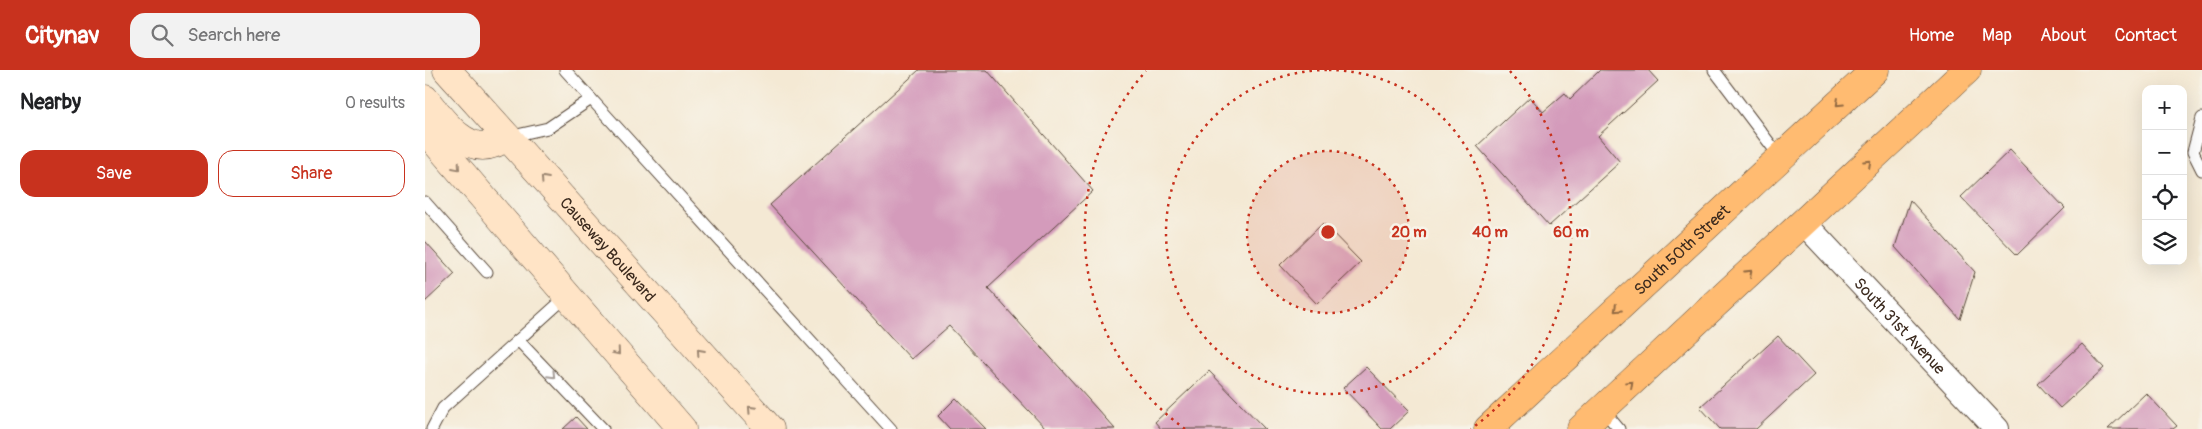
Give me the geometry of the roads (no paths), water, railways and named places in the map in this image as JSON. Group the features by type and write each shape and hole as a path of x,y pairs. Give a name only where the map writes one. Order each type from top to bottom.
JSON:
{"main road":[{"name":"Causeway Boulevard","path":"447,70 771,429"},
{"name":"South 50th Street","path":"1488,429 1875,70"},
{"path":"1581,429 1610,419 1803,222 1967,70"},
{"path":"425,99 445,124 465,141 478,146 491,145 507,137"},
{"path":"425,130 682,429"}],"street":[{"name":"South 31st Avenue","path":"1803,222 1997,429"}],"lane":[{"path":"565,70 891,429"},
{"path":"1714,70 1781,157"},
{"path":"507,137 548,128 591,99"},
{"path":"2202,118 2193,152 2202,170"},
{"path":"425,202 487,272"},
{"path":"432,429 443,408 568,295"},
{"path":"518,340 603,429"}]}
